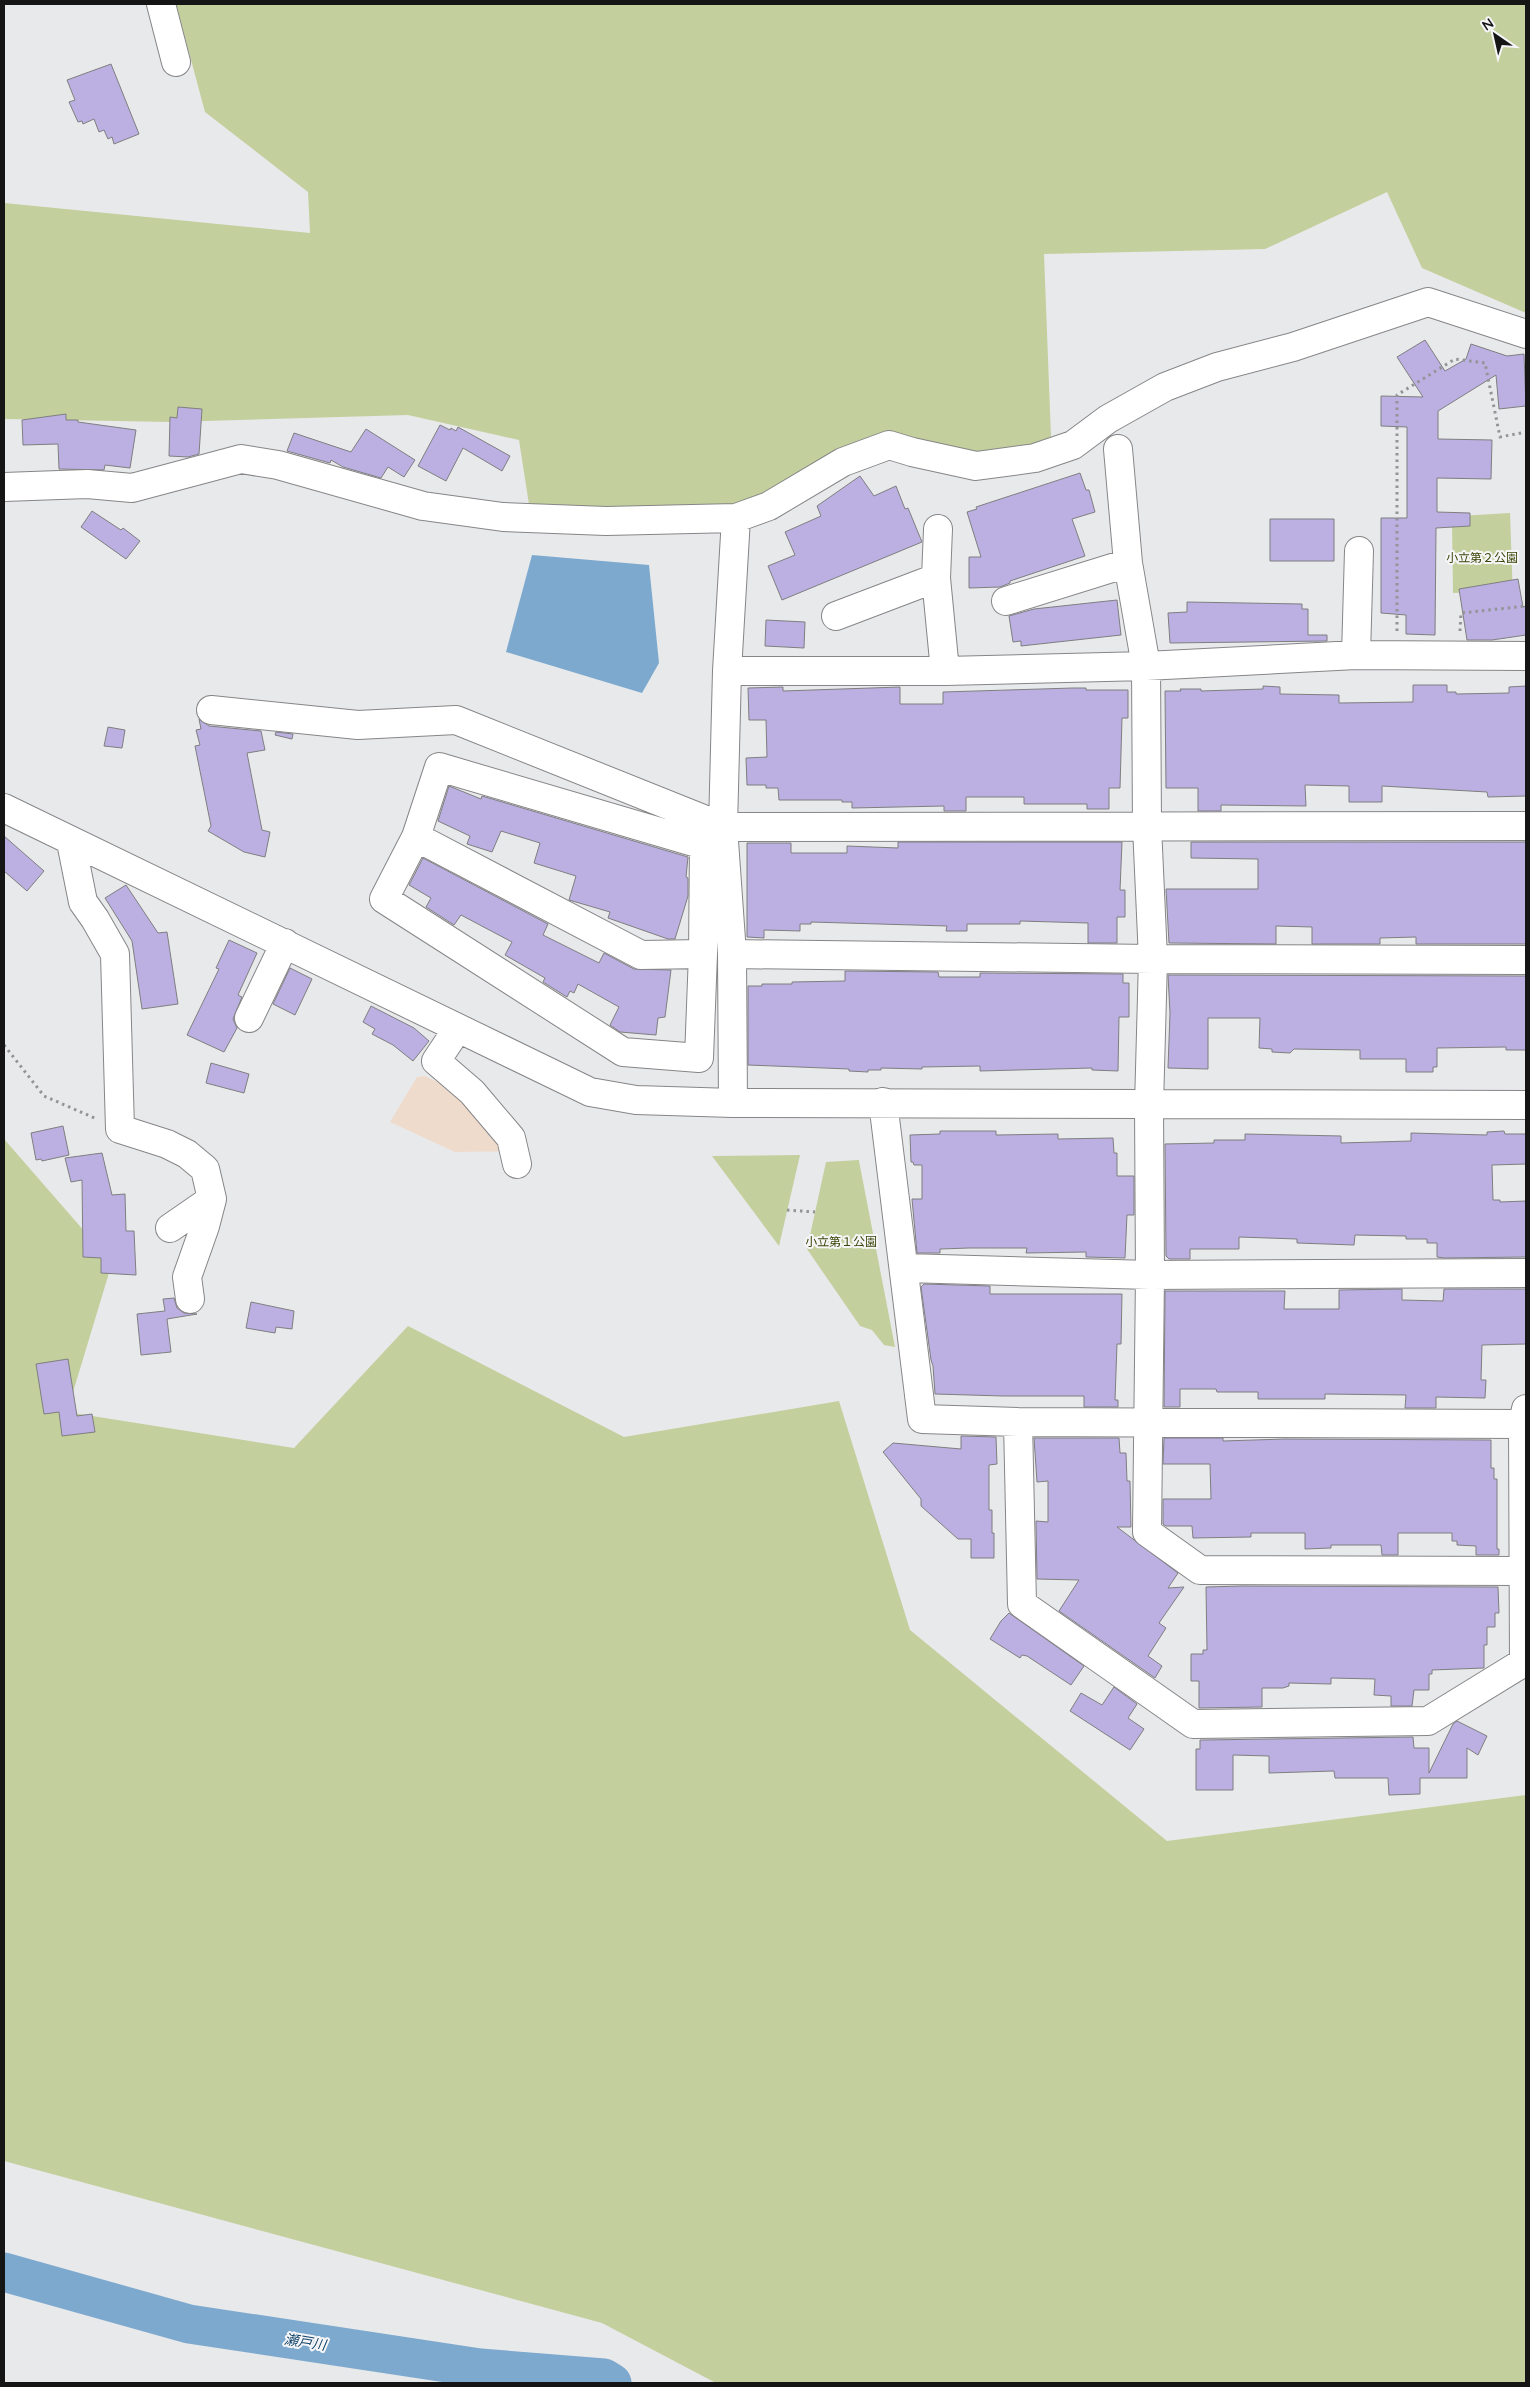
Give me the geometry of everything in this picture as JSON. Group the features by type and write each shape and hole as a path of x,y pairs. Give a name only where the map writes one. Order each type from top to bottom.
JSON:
{"street":[{"path":"160,4 176,62"},
{"path":"4,487 87,484 132,488 241,459 278,465 423,506 504,517 606,521 736,518 769,506 843,462 889,445 976,466 1035,458 1073,445 1108,419 1165,387 1217,367 1293,347 1428,302 1526,334"},
{"path":"1118,449 1128,563 1146,666 1147,826 1153,960 1149,1106 1150,1275 1147,1532 1200,1570 1522,1571"},
{"path":"736,518 717,837 703,954 699,1058 623,1052 384,899 416,837 439,767 717,837 1147,826 1526,826"},
{"path":"938,529 936,578 945,670"},
{"path":"1356,655 1359,551"},
{"path":"1006,600 1128,563"},
{"path":"836,616 936,578"},
{"path":"727,671 945,670 1146,666 1356,655 1526,656"},
{"path":"210,710 358,725 456,720 717,837"},
{"path":"4,808 590,1092 636,1100 733,1103 883,1102 1149,1106 1526,1105"},
{"path":"416,837 641,955 703,954"},
{"path":"717,837 732,954 733,1103"},
{"path":"71,842 83,902 115,954 120,1129 167,1144 187,1154 205,1169 212,1199 205,1226 187,1277 190,1299"},
{"path":"249,1018 285,943"},
{"path":"732,954 1153,960 1526,960"},
{"path":"458,1028 436,1061 472,1092 511,1138 518,1164"},
{"path":"883,1102 905,1268 922,1419 1018,1422 1148,1422 1524,1417 1522,1571 1524,1662 1428,1721 1193,1724 1022,1604 1018,1422"},
{"path":"170,1228 212,1199"},
{"path":"905,1268 1150,1275 1526,1273"}],"path":[{"path":"1397,637 1397,395 1455,359 1485,363 1500,437 1526,432"},
{"path":"1460,632 1461,613 1526,606"},
{"path":"4,1045 44,1096 120,1129"},
{"path":"787,1210 815,1212"}],"shaded area":[{"path":"425,1076 505,1115 522,1151 455,1152 390,1122 417,1077"}],"green space":[{"path":"176,4 1526,4 1526,313 1422,268 1387,192 1265,249 1044,254 1051,437 981,463 869,446 697,522 530,511 519,440 408,415 171,422 4,419 4,203 310,233 308,192 205,112"},
{"name":"小立第２公園","path":"1510,513 1513,599 1475,592 1453,593 1452,522 1460,516"},
{"path":"4,1139 112,1263 67,1412 294,1448 408,1326 624,1437 839,1401 910,1630 1167,1841 1526,1795 1526,2383 716,2383 602,2323 4,2161"},
{"name":"小立第１公園","path":"800,1155 779,1246 712,1156"},
{"name":"小立第１公園","path":"859,1160 895,1347 884,1345 872,1330 860,1326 807,1249 826,1162"}],"water":[{"path":"532,555 649,565 659,663 642,693 506,652"}],"building":[{"path":"111,64 139,134 114,144 112,137 108,139 104,130 99,132 94,119 83,124 82,121 78,122 69,102 75,100 67,80"},
{"path":"1425,340 1445,371 1466,359 1471,344 1507,356 1524,354 1526,406 1499,409 1496,375 1438,411 1438,439 1492,440 1491,479 1437,478 1437,512 1470,513 1470,526 1436,528 1435,635 1406,634 1406,615 1381,613 1381,518 1407,518 1407,427 1381,426 1381,396 1423,397 1397,357"},
{"path":"178,407 202,409 199,454 188,457 169,456 170,417 177,418"},
{"path":"66,414 66,420 78,420 78,422 136,430 130,468 105,465 104,470 59,469 58,444 23,445 22,420"},
{"path":"440,425 456,431 458,427 510,456 502,471 463,448 446,481 418,466"},
{"path":"366,429 415,460 404,477 388,467 381,478 343,467 331,460 330,463 287,451 294,433 351,452"},
{"path":"1080,473 1086,490 1089,490 1095,512 1072,519 1085,556 1010,581 1010,583 1000,587 969,588 969,557 981,557 967,512 977,509 976,507"},
{"path":"860,476 874,496 896,486 905,509 908,508 922,542 782,600 768,566 795,555 785,532 821,516 817,506"},
{"path":"92,511 121,530 123,528 140,541 126,559 81,527"},
{"path":"1270,519 1334,519 1334,561 1270,561"},
{"path":"1518,579 1523,607 1526,606 1526,635 1492,640 1467,640 1459,589"},
{"path":"1117,600 1121,635 1021,646 1021,641 1013,642 1009,616 1034,609"},
{"path":"1187,602 1302,604 1302,609 1308,609 1308,635 1327,635 1327,641 1170,643 1168,613 1187,612"},
{"path":"766,620 805,622 804,648 765,646"},
{"path":"1413,685 1447,685 1447,692 1456,692 1456,694 1509,693 1509,687 1526,686 1526,796 1488,797 1487,792 1382,786 1382,802 1349,802 1349,786 1305,785 1306,806 1221,805 1221,811 1198,811 1198,788 1166,788 1165,691 1181,691 1180,689 1201,689 1201,691 1263,689 1263,686 1280,687 1280,694 1339,695 1339,703 1413,702"},
{"path":"783,687 783,691 900,687 900,704 943,704 943,692 1073,688 1086,688 1086,690 1128,690 1128,718 1122,718 1120,788 1109,788 1109,809 1087,809 1087,804 1024,804 1024,797 966,797 966,811 944,811 944,806 852,808 852,802 842,802 842,800 779,800 778,788 766,788 766,785 747,785 746,758 767,757 766,720 749,720 748,688"},
{"path":"199,719 209,726 261,731 265,750 247,753 262,830 270,832 265,857 244,852 208,831 211,826 195,746 200,745 196,730 201,729"},
{"path":"108,727 125,730 122,748 104,746"},
{"path":"276,732 293,734 292,739 275,735"},
{"path":"449,786 481,799 482,796 688,857 686,877 688,878 688,896 675,939 668,939 608,918 610,912 569,900 576,876 534,863 540,843 501,831 492,852 467,844 470,836 438,821"},
{"path":"4,836 44,871 27,891 4,871"},
{"path":"898,842 1122,842 1120,890 1125,890 1125,917 1117,917 1117,943 1088,943 1088,923 1020,921 1020,924 967,924 967,931 946,931 947,926 811,922 811,924 800,924 800,931 764,930 764,938 747,937 747,843 791,843 791,853 847,853 847,846 898,848"},
{"path":"1191,842 1526,842 1526,944 1416,944 1416,937 1380,938 1380,944 1312,944 1312,927 1276,926 1276,944 1169,943 1166,889 1258,889 1258,859 1191,858"},
{"path":"423,858 548,924 543,935 599,963 604,953 634,969 671,970 665,1017 658,1018 656,1035 620,1032 610,1025 619,1007 578,984 574,993 570,991 567,997 543,982 545,978 505,955 512,942 461,915 454,925 426,907 431,898 409,885"},
{"path":"126,885 158,933 167,932 178,1004 142,1009 132,941 105,898"},
{"path":"229,940 257,953 238,995 242,997 233,1019 237,1028 224,1052 187,1035 219,969 216,968"},
{"path":"290,968 312,979 295,1015 273,1004"},
{"path":"845,971 938,972 939,977 980,977 980,973 1123,974 1123,983 1129,983 1129,1017 1119,1017 1118,1071 1092,1070 1092,1068 980,1071 980,1066 922,1067 922,1069 881,1068 881,1070 868,1070 868,1072 849,1071 849,1069 748,1065 748,986 792,984 792,982 845,981"},
{"path":"1168,975 1526,976 1526,1050 1506,1050 1506,1047 1437,1048 1437,1067 1433,1067 1433,1072 1406,1072 1406,1059 1360,1059 1360,1050 1294,1049 1290,1053 1272,1052 1272,1049 1259,1048 1260,1018 1208,1018 1208,1069 1168,1068 1170,1013"},
{"path":"371,1006 414,1028 429,1041 413,1061 393,1045 372,1034 375,1029 363,1022"},
{"path":"211,1063 249,1074 244,1093 206,1083"},
{"path":"63,1126 69,1155 42,1161 41,1159 36,1160 31,1133"},
{"path":"940,1131 996,1131 996,1135 1058,1134 1058,1139 1113,1138 1114,1153 1117,1153 1117,1176 1134,1176 1134,1215 1127,1215 1125,1258 1086,1257 1086,1252 1026,1253 1027,1248 940,1249 940,1253 917,1253 912,1199 922,1199 922,1165 914,1165 911,1162 910,1135 940,1134"},
{"path":"1504,1131 1505,1134 1526,1134 1526,1164 1492,1165 1493,1200 1500,1200 1500,1202 1526,1201 1526,1257 1444,1258 1437,1257 1437,1243 1427,1243 1427,1239 1406,1239 1406,1236 1355,1235 1354,1245 1297,1243 1297,1239 1239,1237 1239,1249 1190,1249 1190,1259 1169,1259 1166,1256 1165,1144 1214,1143 1214,1140 1245,1140 1245,1134 1341,1136 1341,1143 1411,1141 1411,1133 1487,1135 1487,1132"},
{"path":"102,1153 112,1195 125,1194 126,1231 134,1231 136,1275 101,1273 101,1258 83,1257 82,1180 71,1182 65,1158"},
{"path":"924,1284 990,1286 990,1294 1122,1294 1121,1344 1117,1344 1115,1400 1118,1400 1118,1407 1084,1407 1084,1396 935,1394 933,1366 921,1287"},
{"path":"1402,1289 1402,1300 1443,1301 1444,1289 1526,1289 1526,1344 1482,1345 1481,1380 1486,1380 1485,1398 1436,1397 1436,1408 1405,1408 1406,1395 1325,1394 1325,1399 1258,1399 1258,1392 1217,1392 1216,1389 1180,1389 1180,1407 1164,1407 1165,1291 1285,1291 1284,1309 1339,1309 1339,1290"},
{"path":"174,1298 177,1308 184,1313 197,1314 167,1319 171,1352 141,1355 137,1314 165,1311 163,1299"},
{"path":"251,1302 294,1311 292,1329 276,1327 275,1333 246,1328"},
{"path":"68,1359 77,1416 92,1414 95,1432 62,1436 59,1412 44,1414 36,1364"},
{"path":"961,1436 996,1437 997,1464 989,1465 989,1510 992,1510 994,1558 971,1558 971,1539 958,1539 921,1506 921,1499 883,1452 893,1443 961,1449"},
{"path":"1034,1438 1119,1438 1120,1453 1126,1453 1127,1481 1130,1481 1131,1527 1117,1527 1178,1573 1168,1588 1184,1587 1159,1623 1166,1628 1148,1656 1162,1666 1155,1678 1059,1611 1079,1580 1037,1579 1036,1521 1048,1522 1048,1481 1037,1482"},
{"path":"1164,1438 1223,1438 1223,1441 1285,1439 1491,1440 1491,1468 1494,1468 1494,1479 1497,1479 1497,1549 1499,1549 1499,1555 1476,1555 1476,1546 1457,1545 1457,1541 1452,1541 1452,1533 1398,1533 1398,1555 1382,1555 1381,1545 1331,1545 1331,1548 1305,1549 1305,1533 1251,1533 1251,1537 1193,1538 1192,1526 1166,1526 1163,1524 1163,1499 1211,1499 1210,1464 1163,1464"},
{"path":"1206,1587 1498,1587 1499,1613 1495,1613 1495,1627 1487,1627 1487,1645 1484,1645 1484,1668 1432,1670 1432,1674 1429,1674 1429,1690 1414,1690 1412,1706 1391,1706 1391,1696 1374,1695 1375,1679 1331,1678 1331,1684 1289,1683 1289,1686 1283,1688 1262,1688 1262,1707 1199,1708 1199,1681 1191,1681 1191,1654 1203,1654 1203,1650 1207,1650"},
{"path":"1009,1613 1084,1666 1071,1685 1027,1656 1022,1655 1020,1658 990,1639 1001,1621"},
{"path":"1114,1687 1137,1704 1128,1718 1144,1729 1130,1750 1070,1711 1081,1693 1102,1705"},
{"path":"1457,1721 1487,1736 1478,1755 1467,1748 1467,1778 1420,1778 1420,1794 1389,1795 1388,1778 1335,1778 1334,1771 1269,1773 1269,1756 1233,1755 1233,1790 1196,1790 1196,1749 1200,1749 1200,1740 1413,1737 1414,1748 1429,1748 1429,1773 1453,1724"}],"waterway":[{"name":"瀬戸川","path":"4,2272 189,2324 480,2368 604,2378 612,2383"}]}
